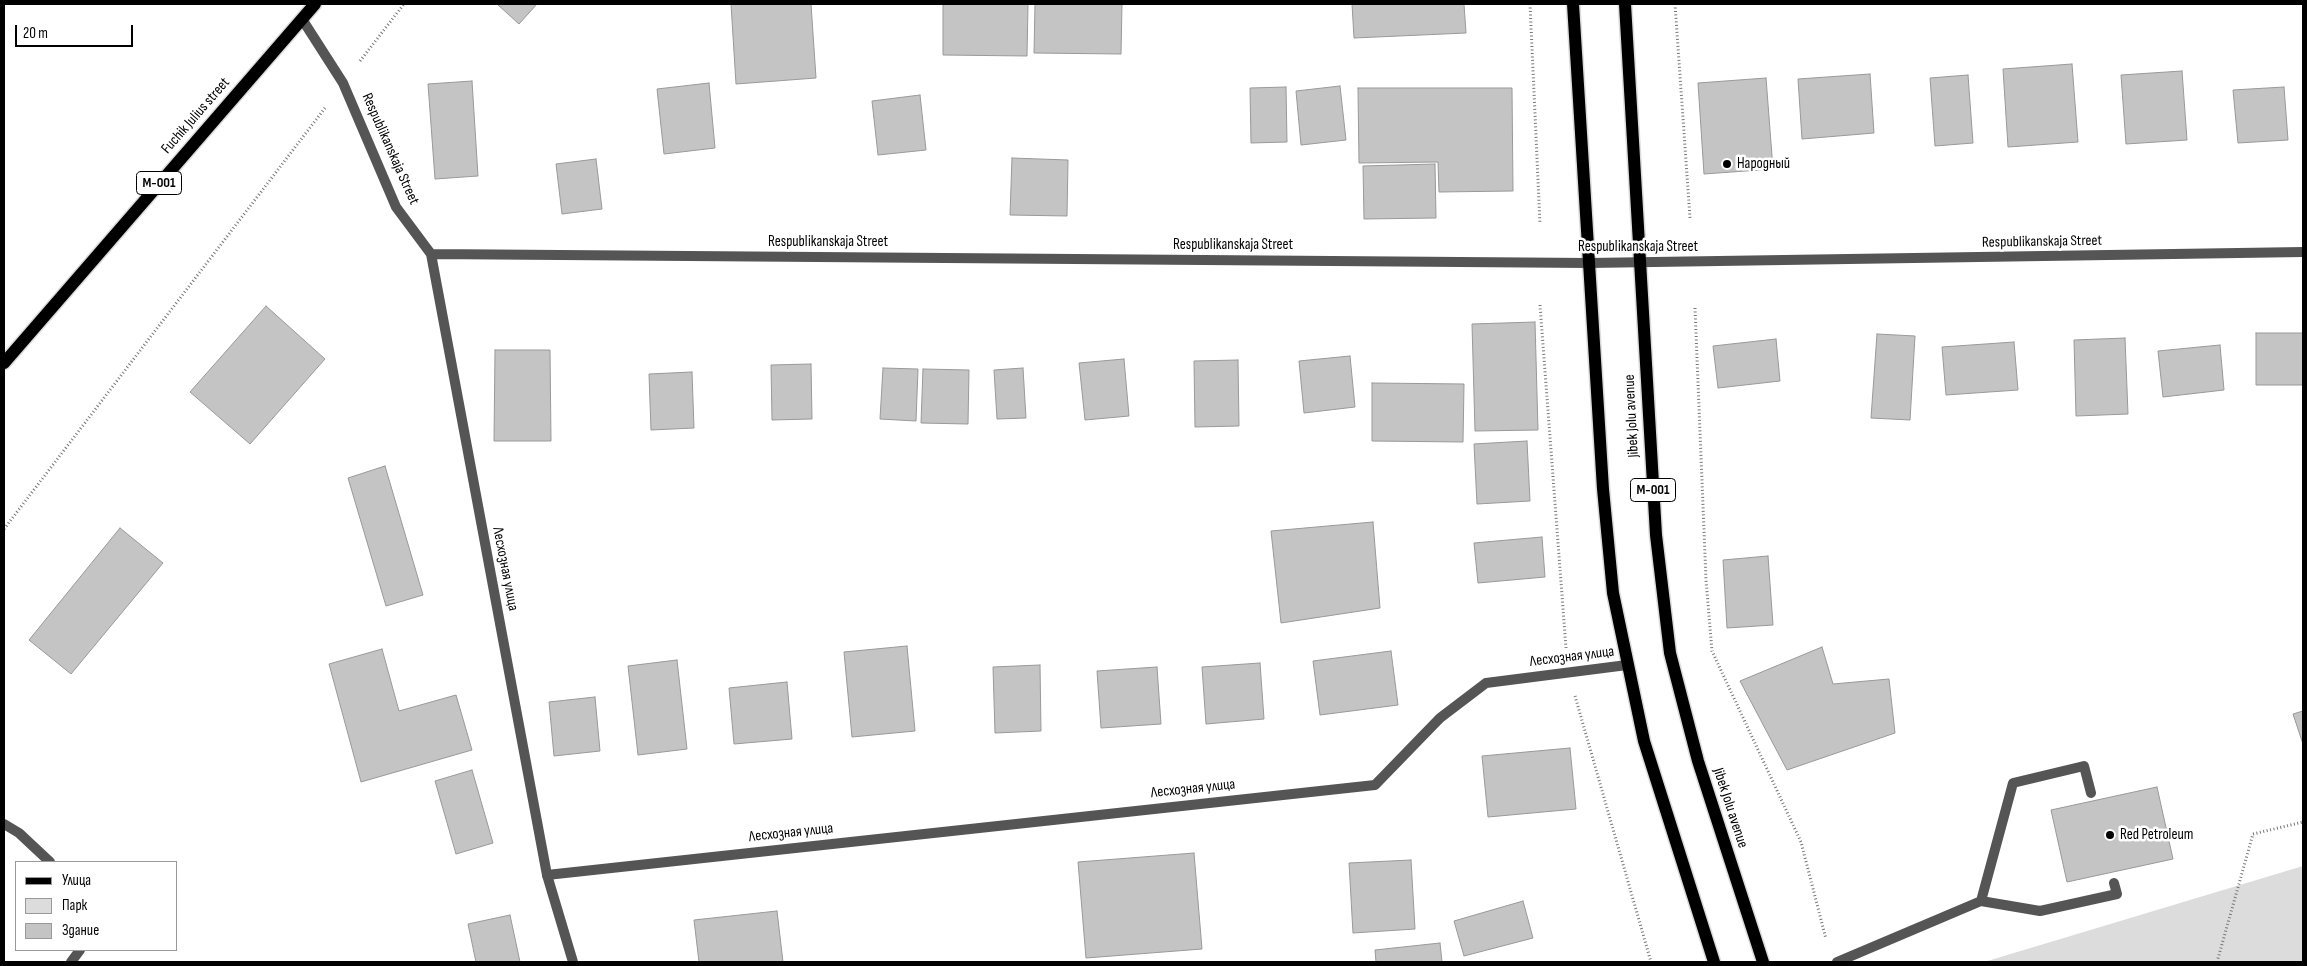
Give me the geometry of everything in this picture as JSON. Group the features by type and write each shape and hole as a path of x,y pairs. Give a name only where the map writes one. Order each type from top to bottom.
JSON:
{"main road":[{"name":"Fuchik Julius street","path":"4,364 315,4"},
{"path":"1573,4 1603,489 1613,593 1644,741 1714,962"},
{"name":"Jibek Jolu avenue","path":"1625,4 1656,535 1670,653 1698,761 1763,962"}],"street":[{"name":"Respublikanskaja Street","path":"302,19 344,83 396,207 431,254 1589,263 2303,252"},
{"name":"Лесхозная улица","path":"431,254 547,875 1375,784 1440,718 1486,683 1627,666"},
{"path":"1981,901 2013,783 2084,766 2091,793"},
{"path":"4,824 19,833 49,861"},
{"path":"547,875 573,962"},
{"path":"1837,962 1981,901 2040,911 2117,894 2114,883"},
{"path":"72,962 79,951"}],"path":[{"path":"4,528 404,4"},
{"path":"1530,4 1540,224"},
{"path":"1675,4 1690,218"},
{"path":"1540,306 1568,673 1651,962"},
{"path":"1695,308 1706,580 1712,651 1801,842 1828,944"},
{"path":"2217,962 2253,834 2303,822"}],"green space":[{"path":"2303,866 2303,962 1984,962"}],"building":[{"path":"497,4 537,4 519,24"},
{"path":"731,4 811,4 816,78 736,84"},
{"path":"943,4 1028,4 1027,56 943,55"},
{"path":"1035,4 1122,4 1121,54 1034,53"},
{"path":"1352,4 1464,4 1466,33 1354,38"},
{"path":"2072,64 2078,142 2008,147 2003,69"},
{"path":"2182,71 2187,140 2126,144 2121,75"},
{"path":"1870,74 1874,133 1802,139 1798,79"},
{"path":"1968,75 1973,143 1935,146 1930,78"},
{"path":"1766,78 1773,169 1704,174 1698,83"},
{"path":"472,81 478,176 435,179 428,84"},
{"path":"709,83 715,148 664,154 657,89"},
{"path":"1340,86 1346,140 1301,145 1296,91"},
{"path":"1286,87 1287,142 1251,143 1250,88"},
{"path":"2284,87 2288,140 2238,143 2233,90"},
{"path":"1358,88 1512,88 1513,191 1439,192 1438,162 1359,163"},
{"path":"920,95 926,150 878,155 872,101"},
{"path":"1012,158 1068,160 1067,216 1010,215"},
{"path":"596,159 602,209 562,214 556,164"},
{"path":"1435,164 1436,218 1364,219 1363,166"},
{"path":"266,306 325,359 250,444 190,392"},
{"path":"1535,322 1538,430 1475,431 1472,324"},
{"path":"2256,333 2303,333 2303,385 2256,385"},
{"path":"1877,334 1915,336 1910,420 1871,418"},
{"path":"2125,338 2128,414 2076,416 2074,340"},
{"path":"1776,339 1780,381 1718,388 1713,346"},
{"path":"2014,342 2018,390 1946,395 1942,347"},
{"path":"2220,345 2224,390 2163,397 2158,351"},
{"path":"495,350 550,350 551,441 494,441"},
{"path":"1350,356 1355,407 1304,413 1299,361"},
{"path":"1124,359 1129,416 1085,420 1079,363"},
{"path":"1238,360 1239,426 1195,427 1194,361"},
{"path":"811,364 812,419 772,420 771,365"},
{"path":"883,368 918,369 916,421 880,419"},
{"path":"1023,368 1026,418 997,419 994,370"},
{"path":"923,369 969,370 968,424 921,423"},
{"path":"692,372 694,428 651,430 649,374"},
{"path":"1372,383 1464,384 1463,442 1372,441"},
{"path":"1527,441 1530,501 1477,504 1474,444"},
{"path":"385,466 423,595 386,606 348,478"},
{"path":"1373,522 1380,608 1281,623 1271,531"},
{"path":"120,528 163,563 71,674 29,640"},
{"path":"1542,537 1545,577 1478,583 1474,543"},
{"path":"1768,556 1773,625 1727,628 1723,560"},
{"path":"907,646 915,731 852,737 844,652"},
{"path":"1822,647 1833,684 1889,679 1895,733 1787,770 1740,681"},
{"path":"382,649 399,711 456,695 472,750 361,782 329,664"},
{"path":"1391,651 1398,705 1320,715 1313,661"},
{"path":"677,660 687,749 638,755 628,666"},
{"path":"1260,663 1264,719 1206,724 1202,667"},
{"path":"1040,665 1041,731 995,733 993,667"},
{"path":"1157,667 1161,724 1101,728 1097,671"},
{"path":"787,682 792,739 734,744 729,688"},
{"path":"595,697 600,751 554,756 549,702"},
{"path":"2303,711 2303,744 2293,714"},
{"path":"1570,748 1576,809 1488,817 1482,756"},
{"path":"472,770 493,843 456,854 435,781"},
{"path":"2157,787 2173,859 2067,882 2051,810"},
{"path":"1194,853 1202,949 1086,958 1078,862"},
{"path":"1411,860 1415,929 1353,933 1349,863"},
{"path":"1523,901 1533,938 1464,956 1454,921"},
{"path":"777,911 783,962 699,962 694,920"},
{"path":"510,915 520,962 476,962 468,924"},
{"path":"1440,943 1442,962 1376,962 1375,950"}],"place":[{"name":"Народный","path":"1727,164"},
{"name":"Red Petroleum","path":"2110,835"}]}
